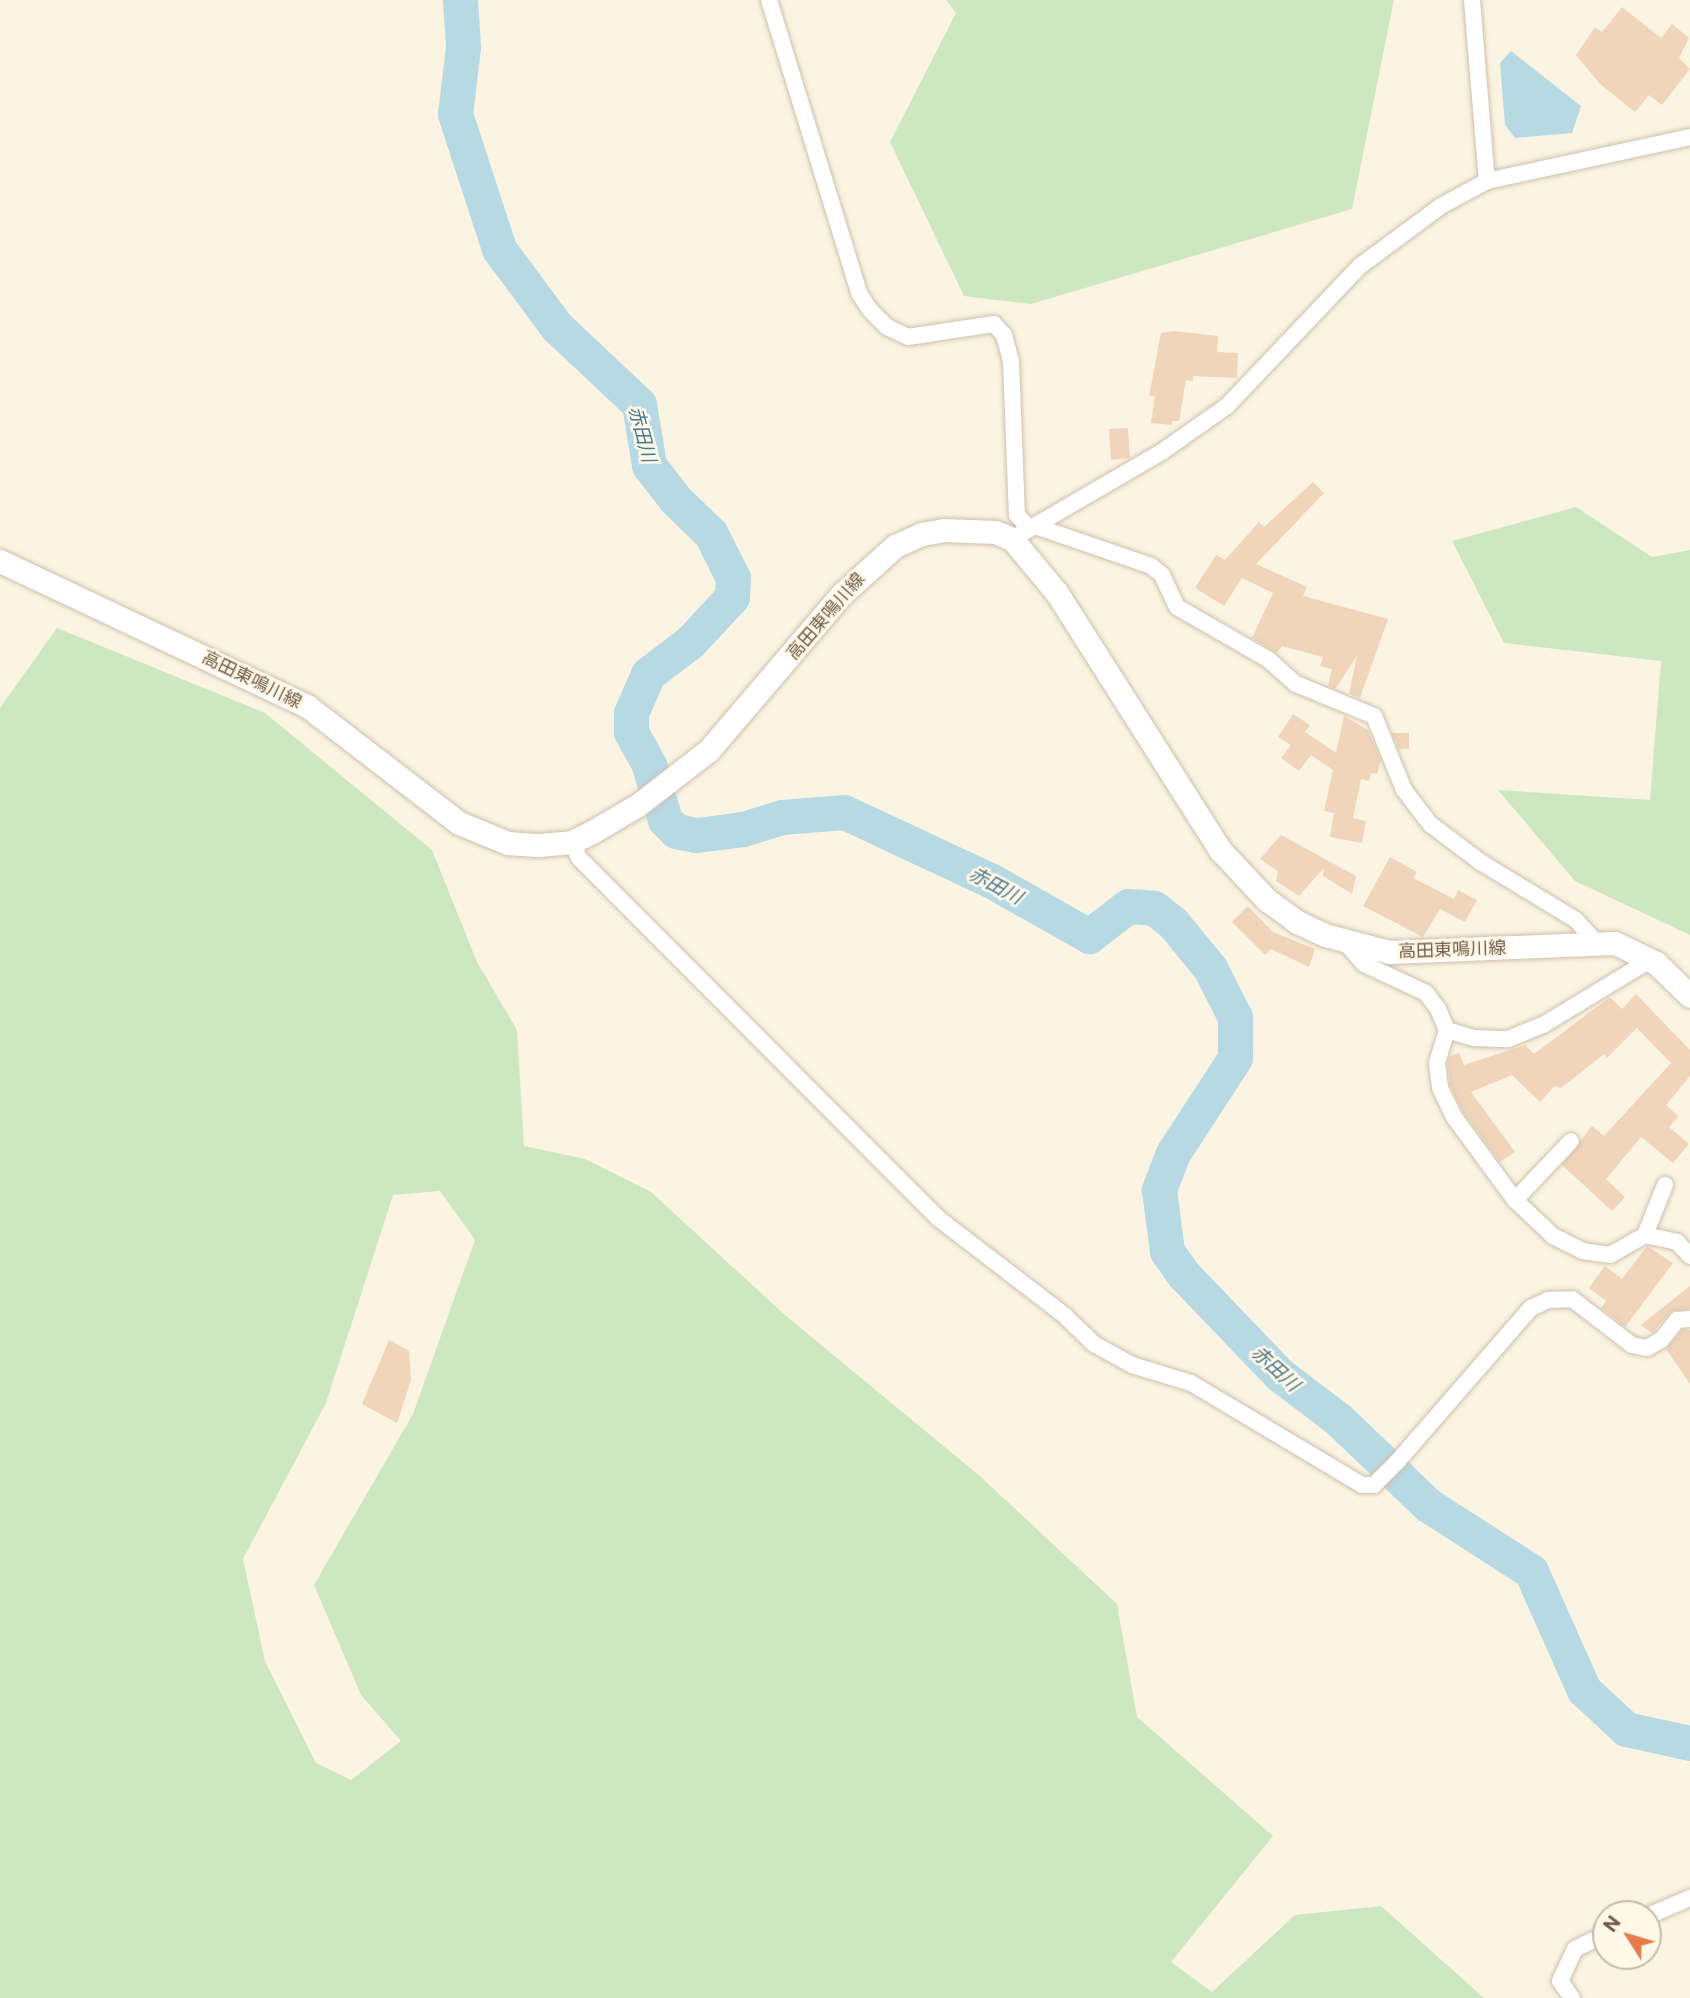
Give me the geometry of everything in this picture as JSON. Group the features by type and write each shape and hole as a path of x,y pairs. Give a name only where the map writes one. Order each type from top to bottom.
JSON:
{"main road":[{"name":"高田東鳴川線","path":"0,561 307,706 476,831 508,843 572,842 638,805 672,780 741,717 842,594 895,547 922,534 944,530 1026,532 1057,593 1220,850 1267,900 1297,922 1345,942 1426,953 1594,940 1615,943 1650,960 1690,996"}],"street":[{"path":"769,0 859,293 870,310 887,327 908,337 994,324 1004,335 1011,360 1017,515 1026,532 1151,566 1163,575 1177,607 1269,660 1296,684 1374,716 1404,790 1430,824 1482,863 1576,919 1594,940"},
{"path":"1472,0 1487,181"},
{"path":"1026,532 1163,451 1227,406 1360,265 1441,206 1487,181 1690,137"},
{"path":"572,842 579,858 939,1219 1064,1315 1094,1344 1132,1364 1191,1383 1362,1485 1374,1485 1397,1462 1531,1307 1549,1300 1572,1299 1632,1345 1647,1348 1661,1340 1677,1320 1690,1320"},
{"path":"1345,942 1364,964 1426,993 1447,1030 1474,1038 1508,1039 1543,1025 1650,960"},
{"path":"1447,1030 1437,1063 1440,1088 1454,1117 1515,1200 1553,1236 1582,1251 1610,1255 1645,1235 1665,1185"},
{"path":"1515,1200 1571,1141"},
{"path":"1645,1235 1677,1242 1690,1256"},
{"path":"1662,1910 1690,1898"},
{"path":"1572,1998 1560,1981 1575,1948 1592,1940"}],"green space":[{"path":"946,0 1394,0 1352,209 1031,304 964,296 890,142 956,13"},
{"path":"1576,507 1652,557 1690,550 1690,935 1575,881 1498,790 1650,800 1661,661 1504,643 1452,541"},
{"path":"57,628 265,713 432,850 477,962 517,1030 524,1146 585,1159 651,1192 785,1315 981,1477 1117,1604 1137,1717 1273,1836 1171,1962 1212,1992 1295,1915 1381,1906 1484,1998 0,1998 0,708","holes":["440,1191 475,1240 413,1414 314,1585 361,1695 401,1741 351,1780 316,1763 265,1661 243,1559 326,1403 393,1195"]}],"water":[{"path":"1511,51 1581,106 1572,133 1515,138 1505,125 1500,63"}],"building":[{"path":"1622,7 1661,38 1672,24 1689,38 1679,58 1690,69 1662,105 1649,95 1635,112 1600,84 1576,55 1595,27 1602,32"},
{"path":"1174,331 1218,336 1217,352 1238,353 1237,378 1193,376 1193,381 1186,380 1179,421 1172,421 1172,425 1151,423 1155,396 1149,396 1161,333"},
{"path":"1128,428 1130,458 1111,460 1109,429"},
{"path":"1313,482 1324,493 1256,564 1307,587 1303,596 1388,619 1360,698 1349,694 1357,656 1335,689 1328,686 1332,669 1320,666 1323,657 1282,646 1277,653 1252,638 1273,593 1242,578 1224,606 1195,588 1216,555 1225,560 1259,522 1264,527"},
{"path":"1293,714 1310,725 1305,732 1336,753 1344,716 1368,730 1381,760 1377,774 1371,773 1369,781 1361,779 1353,818 1366,821 1362,843 1330,837 1334,813 1324,811 1333,770 1311,755 1299,771 1281,758 1291,745 1278,737"},
{"path":"1392,733 1409,733 1409,749 1399,749"},
{"path":"1281,835 1356,876 1352,894 1323,876 1324,868 1299,896 1276,881 1278,871 1260,859"},
{"path":"1390,857 1417,872 1413,878 1454,899 1458,890 1477,900 1465,922 1440,909 1423,937 1363,906"},
{"path":"1248,906 1273,932 1315,949 1309,967 1271,949 1265,955 1232,922"},
{"path":"1636,994 1690,1050 1690,1076 1666,1105 1679,1116 1669,1127 1689,1144 1673,1163 1641,1137 1606,1179 1625,1197 1612,1211 1562,1165 1592,1126 1604,1136 1671,1063 1637,1028 1607,1058 1604,1054 1561,1088 1555,1086 1540,1102 1512,1075 1471,1092 1515,1152 1500,1162 1463,1112 1450,1085 1448,1064 1450,1056 1459,1053 1464,1065 1525,1045 1534,1054 1610,997 1622,1009"},
{"path":"1647,1246 1673,1263 1625,1327 1601,1308 1606,1301 1589,1288 1605,1266 1622,1279"},
{"path":"1690,1286 1690,1309 1672,1311 1652,1333 1641,1325"},
{"path":"1682,1330 1690,1330 1690,1384 1666,1349"},
{"path":"389,1340 409,1351 411,1380 397,1423 362,1404"}],"waterway":[{"name":"赤田川","path":"460,0 463,47 455,114 499,249 557,327 639,404 649,465 675,499 711,534 733,578 732,597 690,642 648,674 631,713 631,732 649,765 665,820 676,831 696,835 743,829 782,817 844,812 990,880 1089,936 1128,906 1154,908 1173,923 1210,968 1235,1017 1235,1058 1173,1153 1159,1190 1167,1251 1184,1275 1280,1375 1338,1419 1428,1505 1531,1571 1584,1690 1626,1729 1690,1743"}]}
